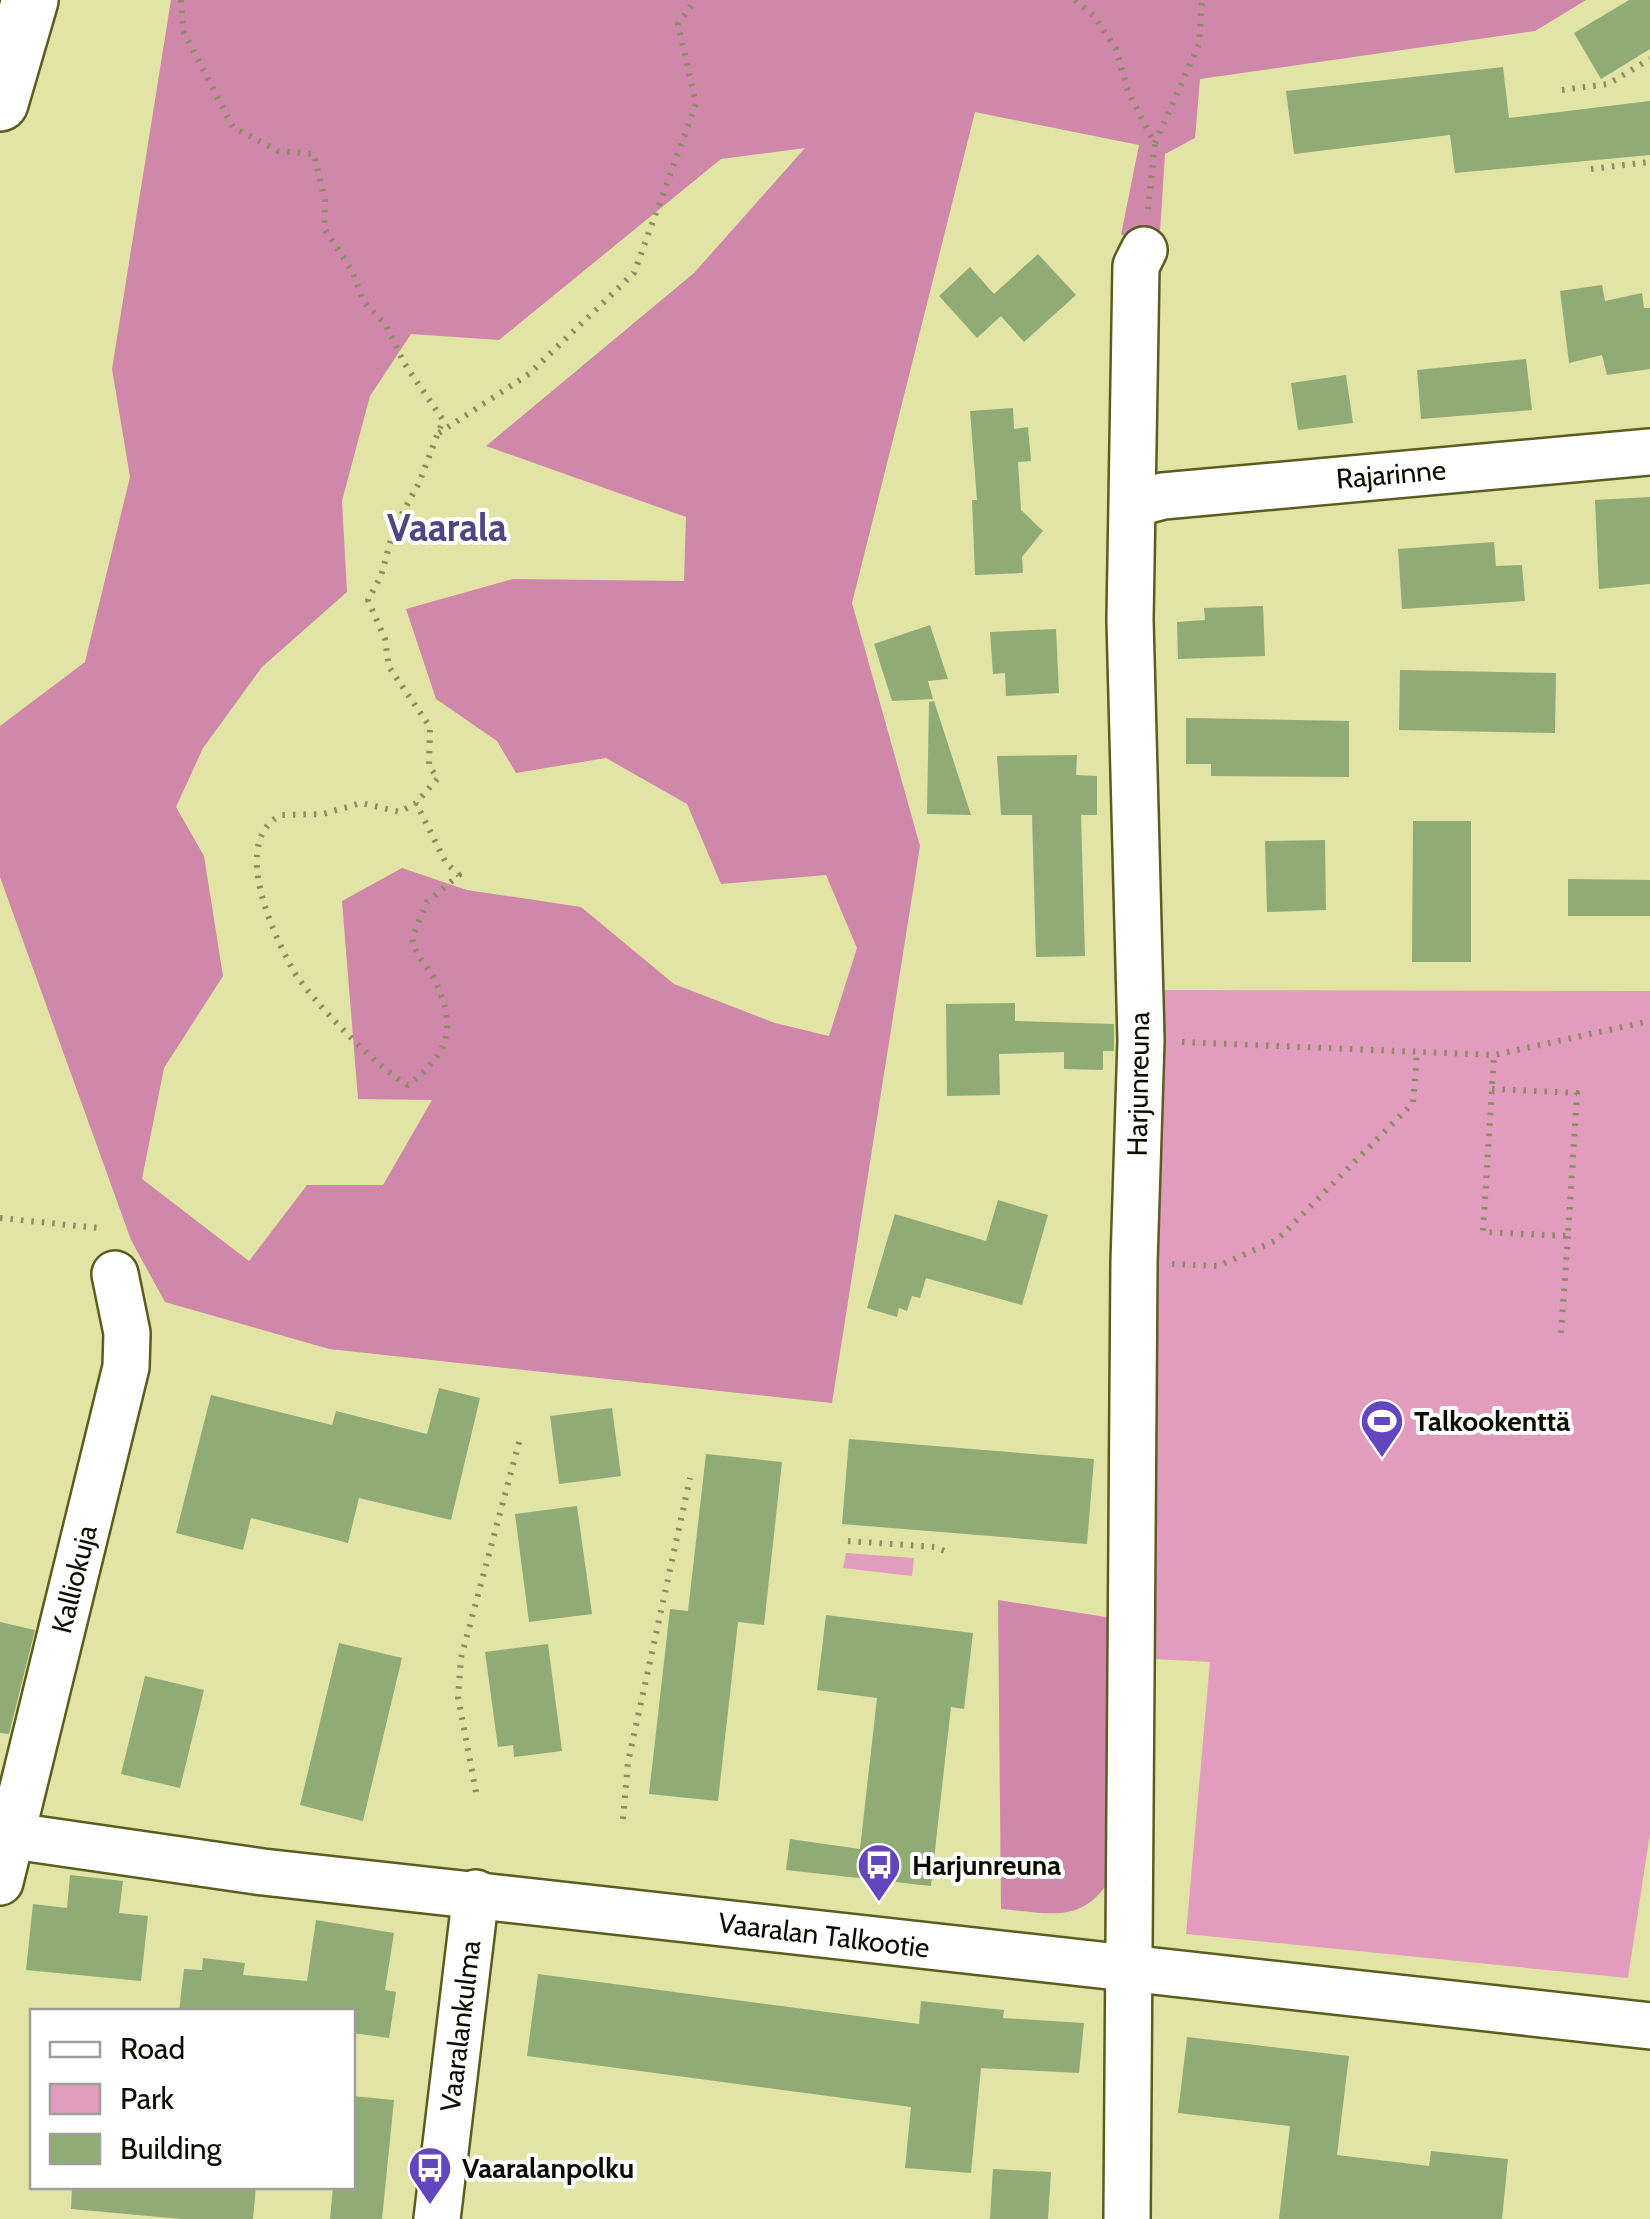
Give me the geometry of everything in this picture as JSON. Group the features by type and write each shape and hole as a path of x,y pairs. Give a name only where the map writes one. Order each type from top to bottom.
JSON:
{"main road":[{"path":"0,103 30,0"}],"street":[{"name":"Harjunreuna","path":"1126,2219 1134,1262 1140,1040 1131,730 1133,504 1136,266 1144,250"},
{"name":"Rajarinne","path":"1133,504 1163,496 1330,479 1650,452"},
{"name":"Kalliokuja","path":"0,1882 5,1834 126,1367 128,1333 115,1274"},
{"name":"Vaaralan Talkootie","path":"5,1834 246,1870 1650,2026"},
{"name":"Vaaralankulma","path":"437,2219 476,1894"}],"path":[{"path":"181,0 184,31 234,127 278,151 297,156 314,154 325,201 324,228 352,271 364,302 386,325 404,363 444,420 434,436 419,483 394,528 382,576 368,594 369,608 384,639 387,662 430,727 429,766 437,770 438,778 416,803 400,812 361,804 323,814 281,815 262,832 254,853 260,890 293,970 373,1061 408,1084 437,1062 448,1032 434,978 422,964 412,938 427,902 459,876 432,839 416,803"},
{"path":"434,436 528,374 634,273 696,104 678,24 694,0"},
{"path":"1075,0 1094,16 1116,49 1128,92 1154,144"},
{"path":"1144,250 1154,144 1199,44 1202,0"},
{"path":"1562,90 1608,84 1650,59"},
{"path":"1591,169 1650,162"},
{"path":"1140,1040 1494,1056 1650,1021"},
{"path":"1134,1262 1218,1266 1277,1240 1414,1103 1418,1053"},
{"path":"1494,1056 1482,1232 1568,1236"},
{"path":"1492,1089 1577,1093 1561,1333"},
{"path":"0,1218 98,1228"},
{"path":"476,1792 458,1696 461,1658 521,1435"},
{"path":"623,1819 628,1762 690,1478"},
{"path":"848,1541 935,1546 947,1552"}],"green space":[{"path":"1157,990 1650,991 1650,1833 1628,1978 1186,1934 1210,1662 1155,1659"},
{"path":"846,1553 914,1558 912,1576 843,1568"}],"shaded area":[{"path":"171,0 1586,0 1535,31 1200,79 1195,138 1165,154 1160,232 1121,235 1139,145 975,112 852,603 920,846 832,1403 329,1349 165,1302 131,1240 0,877 0,726 85,662 130,477 112,369","holes":["805,148 694,273 486,446 686,517 684,581 513,579 406,609 436,699 497,741 516,773 606,758 687,804 721,884 826,875 857,948 829,1036 775,1023 674,984 581,907 467,890 402,868 342,901 358,1099 432,1100 383,1185 307,1185 249,1261 142,1179 164,1068 223,976 204,856 176,807 203,748 262,667 347,592 342,501 370,396 411,334 499,340 721,159"]},
{"path":"998,1600 1112,1618 1111,1878 1088,1903 1064,1913 1001,1909"}],"building":[{"path":"1629,0 1650,0 1650,49 1601,79 1574,33"},
{"path":"1503,67 1509,118 1650,101 1650,155 1455,173 1450,135 1294,154 1286,91"},
{"path":"1038,254 1076,295 1024,342 1001,316 977,338 939,296 970,267 994,294"},
{"path":"1602,285 1605,301 1642,293 1644,308 1650,308 1650,369 1607,375 1602,355 1569,363 1560,291"},
{"path":"1526,359 1532,410 1421,419 1417,370"},
{"path":"1346,375 1353,423 1298,430 1291,383"},
{"path":"1013,408 1014,429 1028,427 1031,461 1018,462 1021,510 1043,531 1022,557 1023,573 975,575 972,500 977,500 970,411"},
{"path":"1650,497 1650,584 1599,589 1595,500"},
{"path":"1494,542 1496,566 1522,565 1525,601 1402,609 1398,549"},
{"path":"1263,606 1265,656 1178,659 1177,622 1205,620 1204,608"},
{"path":"930,625 948,679 928,681 933,699 892,701 874,644"},
{"path":"1056,629 1059,693 1006,696 1005,673 993,674 990,632"},
{"path":"1400,670 1556,673 1555,733 1399,730"},
{"path":"934,701 971,815 927,814 929,702"},
{"path":"1186,718 1349,721 1349,777 1211,776 1211,764 1186,764"},
{"path":"1077,755 1076,775 1097,776 1097,815 1081,815 1085,956 1036,957 1032,815 1001,815 997,756"},
{"path":"1413,821 1471,821 1471,962 1412,962"},
{"path":"1325,840 1326,910 1267,912 1265,841"},
{"path":"1568,879 1650,880 1650,916 1568,916"},
{"path":"1015,1003 1015,1021 1114,1024 1114,1051 1103,1051 1103,1070 1064,1069 1064,1052 999,1054 1000,1095 947,1096 946,1004"},
{"path":"998,1200 1048,1215 1022,1305 926,1278 920,1298 912,1296 907,1311 899,1308 897,1317 867,1308 895,1214 986,1241"},
{"path":"439,1388 480,1398 451,1520 359,1498 348,1543 251,1518 243,1550 176,1533 211,1395 332,1425 336,1411 427,1434"},
{"path":"612,1408 621,1476 559,1484 550,1416"},
{"path":"849,1439 1094,1459 1087,1544 842,1524"},
{"path":"706,1454 782,1462 764,1625 738,1622 718,1801 649,1794 670,1609 688,1611"},
{"path":"577,1506 592,1614 529,1622 515,1514"},
{"path":"826,1615 973,1633 964,1709 951,1707 931,1886 786,1870 790,1839 860,1849 877,1698 817,1690"},
{"path":"0,1622 35,1630 9,1734 0,1733"},
{"path":"339,1643 402,1658 363,1821 300,1805"},
{"path":"548,1644 562,1751 514,1757 513,1745 498,1747 485,1652"},
{"path":"145,1676 204,1690 180,1788 121,1774"},
{"path":"70,1875 123,1881 119,1913 148,1916 141,1981 26,1970 33,1904 67,1908"},
{"path":"316,1920 394,1933 385,1990 396,1992 389,2038 355,2033 355,2009 179,2009 184,1969 202,1970 203,1958 245,1963 243,1975 307,1981"},
{"path":"538,1974 919,2024 921,2001 1004,2010 1003,2018 1084,2023 1079,2073 981,2068 971,2173 905,2168 911,2107 527,2056"},
{"path":"1187,2037 1349,2056 1337,2155 1429,2166 1431,2151 1508,2159 1502,2219 1279,2219 1290,2126 1178,2113"},
{"path":"355,2096 394,2100 382,2219 330,2219 333,2189 355,2189"},
{"path":"993,2169 1051,2172 1048,2219 990,2219"},
{"path":"72,2189 256,2189 253,2219 182,2219 71,2209"}],"place":[{"name":"Talkookenttä","path":"1382,1459"},
{"name":"Harjunreuna","path":"879,1903"},
{"name":"Vaaralanpolku","path":"430,2206"}],"district":[{"name":"Vaarala","path":"447,527"}]}
